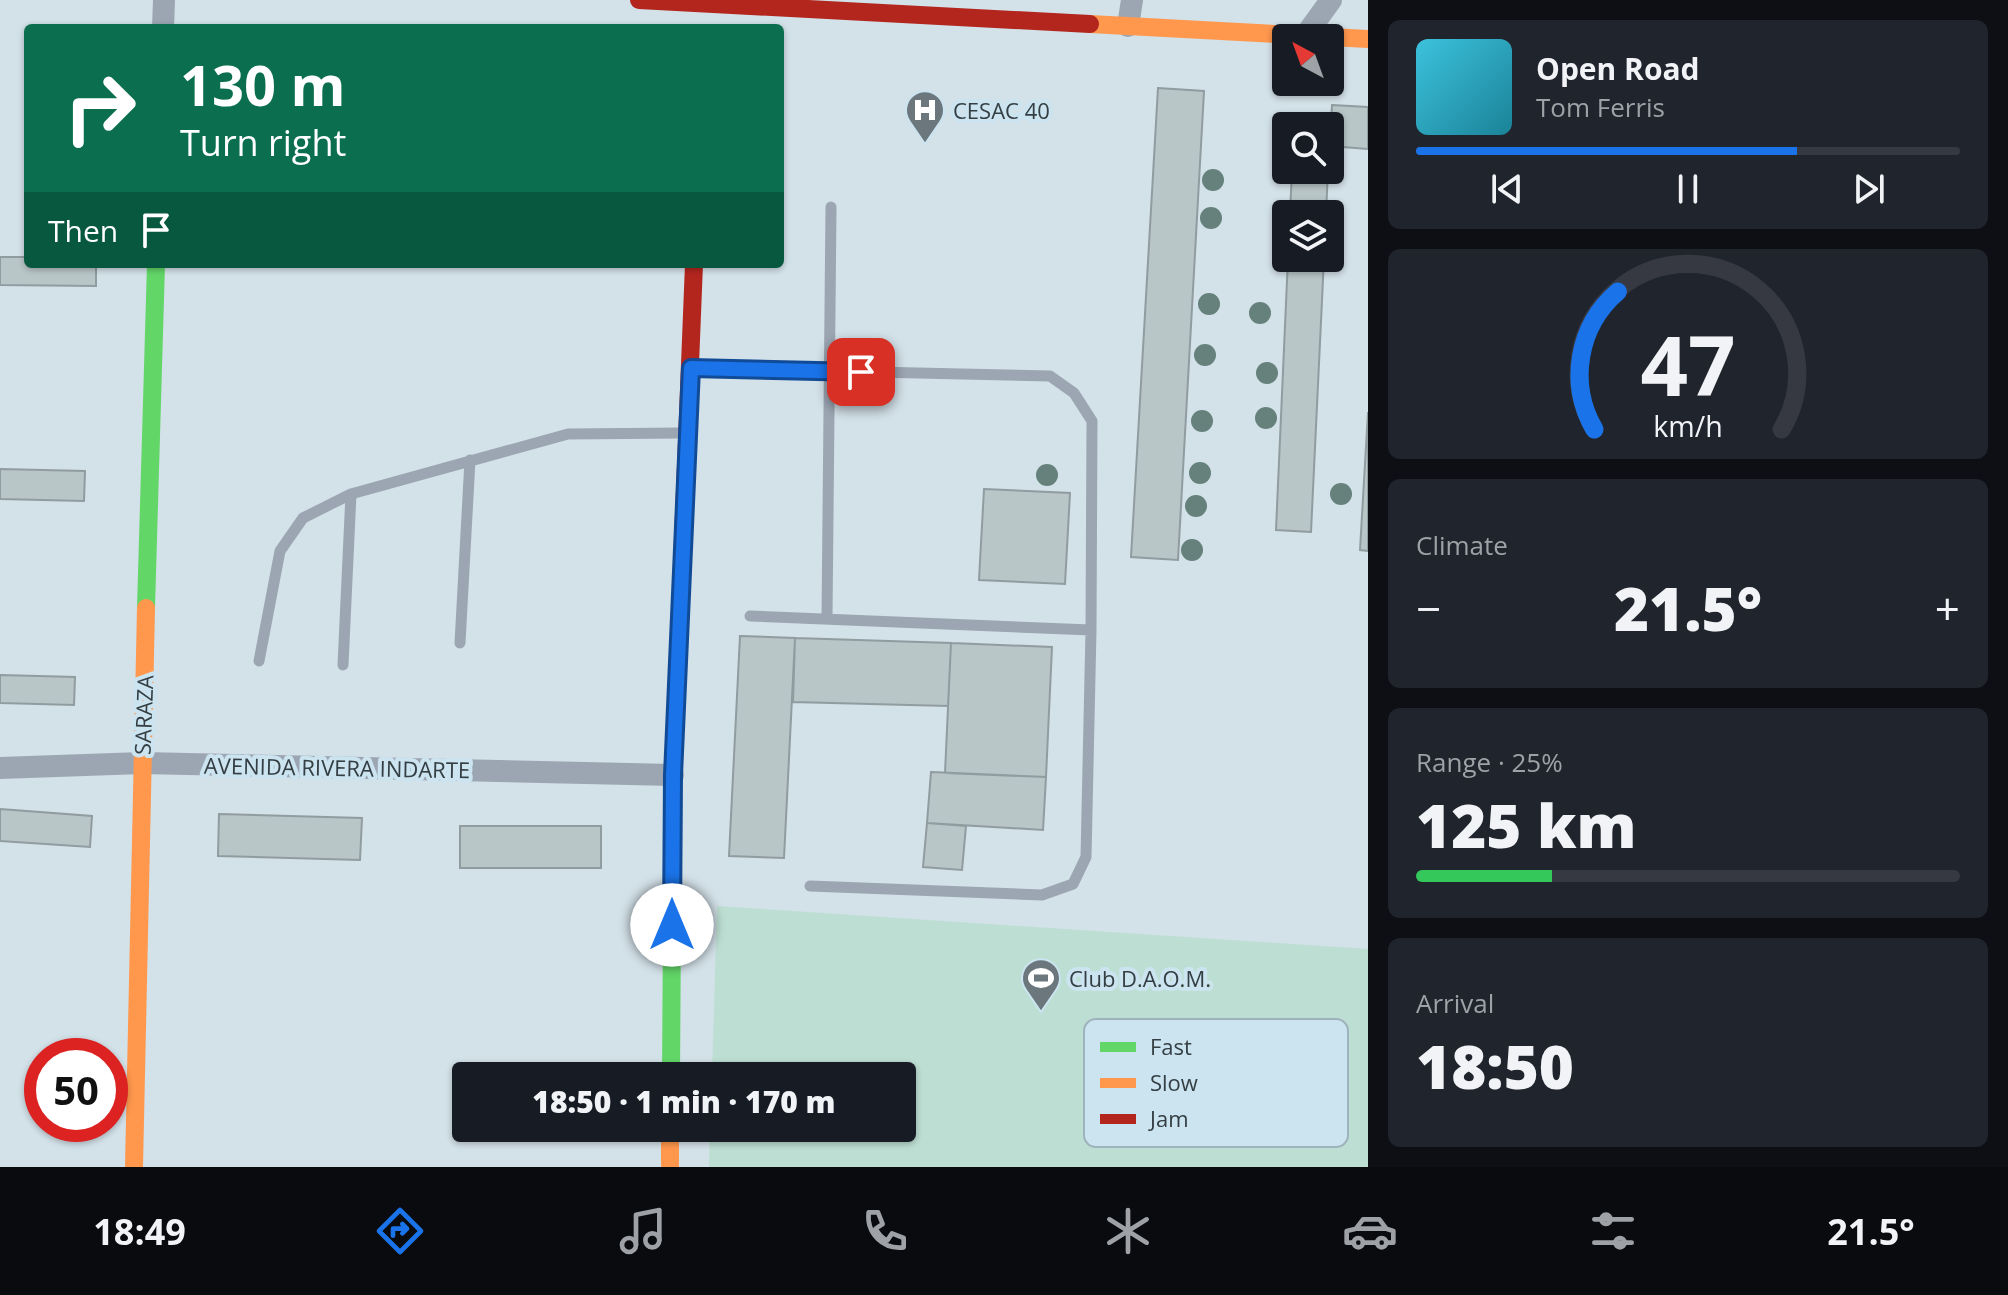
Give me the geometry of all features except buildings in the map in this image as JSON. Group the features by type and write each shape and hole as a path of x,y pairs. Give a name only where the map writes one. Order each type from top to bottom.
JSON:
{"street":[{"path":"163,24 164,0"},
{"path":"639,0 702,6 744,3 1272,34"},
{"path":"1128,26 1132,0"},
{"path":"1314,24 1331,0"},
{"path":"1344,38 1368,39"},
{"name":"SARAZA","path":"134,1167 156,268"},
{"path":"671,1062 673,775 694,268"},
{"name":"AVENIDA RIVERA INDARTE","path":"0,768 142,763 673,775"},
{"path":"670,1142 670,1167"}],"lane":[{"path":"827,618 831,207"},
{"path":"691,368 1050,376 1074,393 1092,421 1086,857 1073,884 1042,895 810,886"},
{"path":"259,661 280,551 303,518 351,494 568,434 688,433"},
{"path":"460,643 470,460"},
{"path":"343,665 351,494"},
{"path":"750,616 1091,630"}],"green space":[{"name":"Club D.A.O.M.","path":"717,906 1368,949 1368,1167 709,1167 710,1142 916,1142 916,1062 712,1062"}],"traffic: fast":[{"path":"146,608 156,268"},
{"path":"671,1062 673,775 681,590"}],"traffic: slow":[{"path":"1090,24 1368,39"},
{"path":"134,1167 146,608"},
{"path":"670,1142 670,1167"}],"traffic: jam":[{"path":"639,0 1090,24"},
{"path":"681,590 694,268"}],"place":[{"name":"CESAC 40","path":"925,144"},
{"name":"Club D.A.O.M.","path":"1041,1012"}],"route":[{"path":"672,925 673,775 691,368 861,372"}]}
